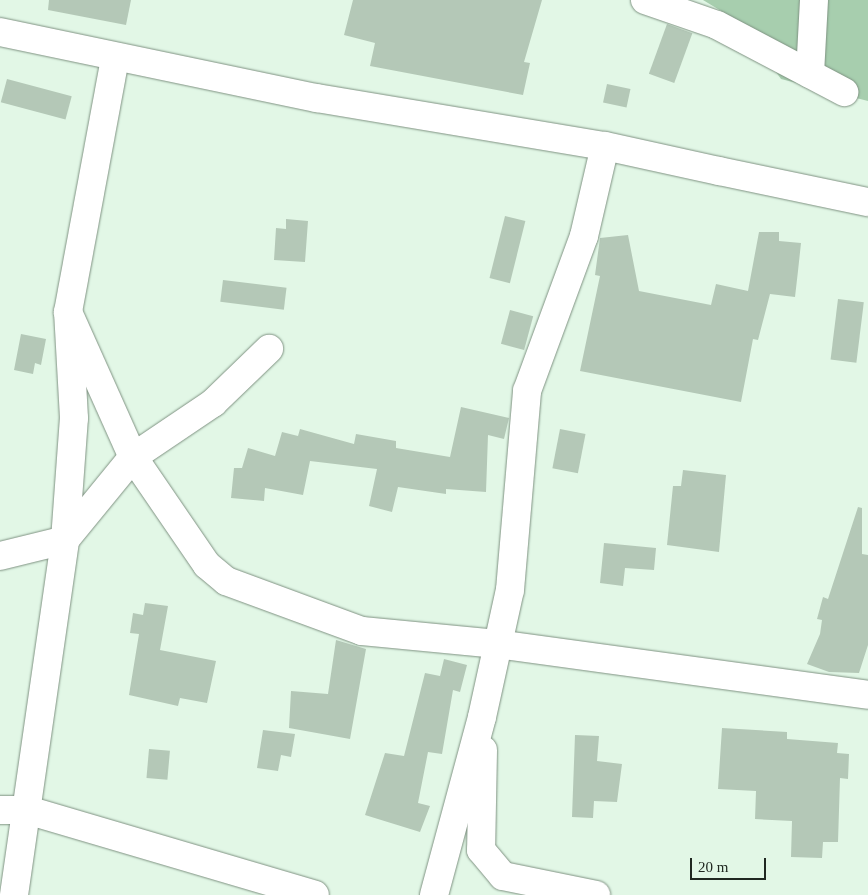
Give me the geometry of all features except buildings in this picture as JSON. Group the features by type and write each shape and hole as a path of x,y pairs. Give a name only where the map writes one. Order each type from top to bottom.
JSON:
{"street":[{"path":"645,0 717,24 844,92"},
{"path":"810,74 814,0"},
{"path":"0,32 116,59 605,146 868,202"},
{"path":"14,895 66,540 74,418 68,312 116,59"},
{"path":"434,895 482,717 510,590 527,390 584,236 605,146"},
{"path":"68,312 133,457 208,565 226,581 362,631 497,644 868,695"},
{"path":"0,556 66,540 133,457 213,403 269,349"},
{"path":"482,717 481,850 503,876 590,894"},
{"path":"0,810 27,810 315,895"}],"green space":[{"path":"703,0 868,0 868,101 781,79 741,23"}]}
